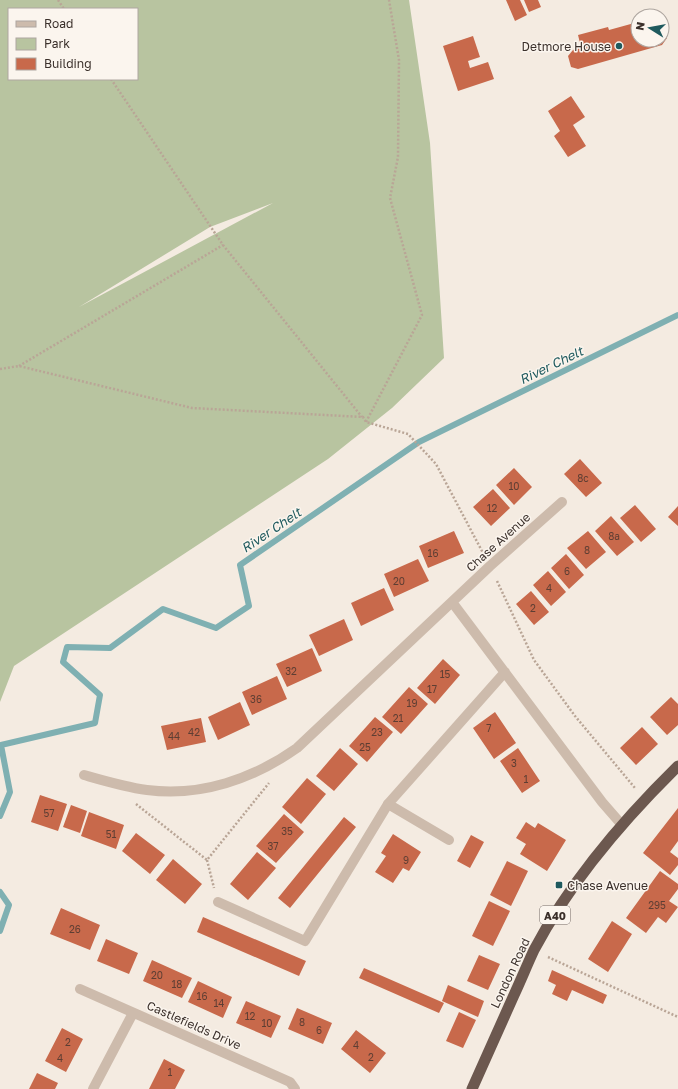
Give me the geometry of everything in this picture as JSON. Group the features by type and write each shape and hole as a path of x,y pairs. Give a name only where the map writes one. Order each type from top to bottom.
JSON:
{"highway":[{"name":"London Road","path":"472,1089 534,950 556,913 622,825 644,800 678,766"}],"street":[{"name":"Chase Avenue","path":"84,775 127,787 148,790 190,790 213,787 235,781 278,762 297,748 490,566 562,502"},
{"path":"452,602 602,802 622,825"},
{"path":"218,902 305,941 388,804 505,672"},
{"path":"388,804 449,840"},
{"name":"Castlefields Drive","path":"80,989 290,1082 295,1089"},
{"path":"93,1089 134,1013"}],"path":[{"path":"366,422 422,315 390,198 398,157 400,60 389,0"},
{"path":"112,80 223,245 366,422 408,434 436,464 490,566 534,660 575,716 644,800"},
{"path":"0,369 19,366 223,245"},
{"path":"19,366 192,408 362,417"},
{"path":"207,860 272,779"},
{"path":"131,801 207,860 218,902"},
{"path":"534,950 678,1017"}],"green space":[{"path":"0,0 409,0 430,143 444,358 392,408 328,459 14,666 0,702","holes":["273,203 79,307 210,227"]}],"building":[{"path":"506,0 520,0 527,15 515,21"},
{"path":"524,0 538,0 541,7 529,12"},
{"name":"Detmore House","path":"630,24 630,48 652,48 578,69 571,67 568,56 573,50 581,47 578,35 608,27 609,30"},
{"path":"473,36 480,57 468,61 470,68 488,62 494,79 458,91 443,46"},
{"path":"571,96 585,117 573,125 586,146 568,157 554,136 560,131 548,111"},
{"path":"580,459 602,483 586,497 564,474"},
{"path":"514,468 532,487 514,505 496,485"},
{"path":"493,489 510,508 491,526 473,507"},
{"path":"635,505 656,529 641,542 620,518"},
{"path":"678,506 678,526 668,517"},
{"path":"611,516 634,542 617,556 595,531"},
{"path":"454,531 464,553 428,568 419,546"},
{"path":"588,531 606,552 586,569 567,548"},
{"path":"566,554 584,575 569,589 551,568"},
{"path":"418,559 429,581 394,597 384,574"},
{"path":"548,571 566,592 551,606 533,585"},
{"path":"384,588 394,610 361,626 351,603"},
{"path":"531,591 549,612 534,625 516,604"},
{"path":"344,619 353,640 319,656 309,635"},
{"path":"312,648 322,671 287,687 276,664"},
{"path":"443,659 460,675 435,704 417,688"},
{"path":"277,676 287,699 252,715 242,692"},
{"path":"409,687 428,704 401,734 382,717"},
{"path":"671,697 678,704 678,725 667,735 650,717"},
{"path":"240,702 250,725 218,740 208,717"},
{"path":"495,712 516,743 494,759 473,728"},
{"path":"375,717 393,732 367,762 349,746"},
{"path":"201,718 206,742 167,750 161,726"},
{"path":"642,727 658,744 636,765 620,748"},
{"path":"340,748 358,764 334,791 316,776"},
{"path":"518,748 540,781 522,793 500,761"},
{"path":"307,778 326,794 301,824 282,807"},
{"path":"40,795 67,804 58,831 31,822"},
{"path":"71,805 87,811 80,833 63,827"},
{"path":"678,808 678,841 670,852 678,858 678,865 670,875 643,853"},
{"path":"89,812 124,825 116,849 81,836"},
{"path":"284,814 304,832 276,863 256,846"},
{"path":"344,817 356,827 290,908 278,898"},
{"path":"526,822 535,828 538,823 566,840 547,871 520,854 526,844 516,838"},
{"path":"136,833 165,855 150,874 122,851"},
{"path":"393,834 421,852 409,871 403,868 393,883 375,872 386,856 381,853"},
{"path":"471,835 484,842 470,868 457,861"},
{"path":"257,852 276,868 248,900 230,884"},
{"path":"173,859 202,884 185,904 156,880"},
{"path":"507,861 528,871 511,906 490,895"},
{"path":"660,871 678,884 678,889 669,901 678,907 666,923 658,917 646,933 626,918"},
{"path":"489,901 510,911 493,946 472,936"},
{"path":"61,908 100,925 90,950 50,934"},
{"path":"203,917 306,961 299,976 197,932"},
{"path":"612,921 632,934 608,972 588,959"},
{"path":"106,939 138,953 129,974 97,961"},
{"path":"479,955 500,964 488,990 467,981"},
{"path":"152,960 192,978 182,998 143,981"},
{"path":"364,968 444,1003 439,1013 359,978"},
{"path":"552,970 607,995 603,1004 572,990 567,1001 552,994 556,985 548,981"},
{"path":"198,981 232,997 223,1018 188,1002"},
{"path":"448,985 484,1001 478,1017 442,1001"},
{"path":"246,1001 281,1016 271,1038 236,1023"},
{"path":"297,1008 332,1023 323,1044 288,1029"},
{"path":"459,1012 476,1020 463,1048 446,1041"},
{"path":"62,1028 83,1039 66,1072 45,1061"},
{"path":"356,1030 386,1053 370,1073 341,1049"},
{"path":"164,1059 185,1070 175,1089 149,1089"},
{"path":"37,1073 58,1083 55,1089 29,1089"}],"waterway":[{"name":"River Chelt","path":"0,816 10,792 1,745 95,723 100,695 63,662 67,647 110,648 163,609 216,628 249,606 240,565 419,442 678,315"},
{"name":"River Chelt","path":"0,892 9,905 0,931"}],"place":[{"name":"Detmore House","path":"619,46"},
{"name":"Chase Avenue","path":"559,885"}]}
